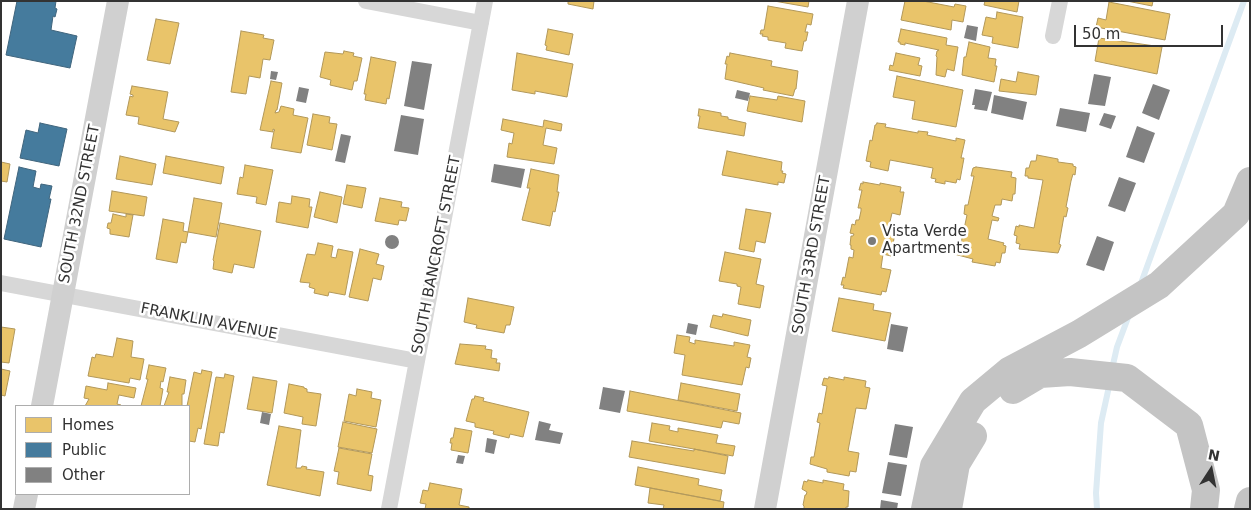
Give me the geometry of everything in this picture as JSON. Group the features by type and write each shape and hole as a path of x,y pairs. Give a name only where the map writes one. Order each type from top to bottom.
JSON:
{"highway":[{"path":"925,509 934,466 973,401 1009,371 1079,334 1159,284 1236,214 1250,181"},
{"path":"948,509 956,464 992,402 1040,374 1070,372 1127,378 1190,425 1206,490 1204,509"},
{"path":"1248,509 1250,501"}],"street":[{"name":"SOUTH 32ND STREET","path":"42,405 118,1"},
{"path":"366,1 481,23"},
{"name":"SOUTH BANCROFT STREET","path":"390,509 485,1"},
{"name":"SOUTH 33RD STREET","path":"764,509 858,1"},
{"path":"1053,36 1060,1"},
{"name":"FRANKLIN AVENUE","path":"1,283 417,361"},
{"path":"24,509 27,495"}],"building: Homes":[{"path":"568,1 594,1 593,9 568,4"},
{"path":"774,1 809,1 808,7"},
{"path":"905,1 923,1 954,7 955,4 966,6 963,22 952,20 951,30 901,20"},
{"path":"985,1 1019,1 1017,12 984,5"},
{"path":"1127,1 1153,1 1152,6"},
{"path":"1109,2 1170,14 1165,40 1096,27 1098,18 1106,20"},
{"path":"768,6 813,14 811,25 807,24 805,32 808,32 802,51 785,48 786,43 768,40 768,37 760,34 761,30 764,30"},
{"path":"997,12 1023,17 1018,48 992,43 993,37 982,35 986,17 996,19"},
{"path":"156,19 179,23 170,64 147,60"},
{"path":"548,29 573,34 569,55 546,50"},
{"path":"901,29 947,38 946,45 958,47 954,71 947,69 945,77 936,75 936,56 939,50 905,43 905,45 900,44 898,42"},
{"path":"241,31 264,35 263,38 274,40 270,60 263,59 260,78 249,76 246,94 231,92"},
{"path":"1099,38 1162,47 1157,74 1095,61"},
{"path":"969,42 990,47 988,58 996,59 995,66 997,66 994,82 962,75 964,57 966,57"},
{"path":"344,51 354,53 353,56 362,58 357,81 354,81 352,90 330,85 331,80 320,77 325,52 343,54"},
{"path":"517,53 573,64 567,97 535,91 535,94 512,90"},
{"path":"730,53 772,61 771,66 798,71 796,89 793,96 725,79 727,64 725,64"},
{"path":"896,53 920,58 918,65 922,66 920,76 889,70 890,65 893,66"},
{"path":"371,57 396,62 389,99 387,98 386,104 365,100 366,94 364,94"},
{"path":"1018,72 1039,76 1036,95 999,91 1001,79 1016,82"},
{"path":"897,76 963,90 956,127 912,119 915,101 893,97"},
{"path":"271,81 282,83 275,113 279,112 281,106 294,109 293,115 308,118 301,153 271,148 275,130 273,129 273,132 260,130"},
{"path":"132,86 168,92 163,119 179,122 175,132 138,124 139,117 126,115 130,96 133,97 130,94"},
{"path":"750,96 777,100 778,96 805,101 802,122 747,111"},
{"path":"699,109 721,113 721,116 728,117 728,119 746,123 744,136 698,128"},
{"path":"313,114 330,117 329,123 337,124 332,150 307,145"},
{"path":"503,119 543,127 544,120 562,124 561,131 546,128 543,145 557,148 554,164 507,157 509,143 512,144 514,133 501,130"},
{"name":"Vista Verde Apartments","path":"877,123 886,124 885,127 918,133 918,131 928,132 927,135 956,141 956,138 965,140 961,158 964,158 960,180 957,179 956,183 945,181 945,184 935,182 936,179 931,178 933,168 890,160 888,171 870,167 871,162 866,161 870,140 872,141"},
{"path":"727,151 782,162 781,171 786,174 784,183 778,182 778,185 722,175"},
{"name":"Vista Verde Apartments","path":"1037,155 1058,159 1058,162 1073,164 1076,167 1075,175 1073,174 1071,181 1066,207 1068,208 1066,217 1064,216 1059,244 1061,245 1058,253 1019,249 1020,244 1016,243 1017,236 1014,235 1016,226 1034,228 1043,180 1025,176 1026,168 1029,168 1031,161 1036,161"},
{"path":"120,156 156,164 152,185 116,179"},
{"path":"166,156 224,167 221,184 163,173"},
{"path":"1,162 10,164 7,182 1,181"},
{"path":"245,165 273,170 266,205 256,203 257,197 237,194 240,177 243,178"},
{"name":"Vista Verde Apartments","path":"973,168 1012,172 1011,177 1016,178 1015,194 1013,194 1012,201 1002,199 1001,205 995,205 992,216 999,218 998,221 992,220 988,239 1004,243 1003,245 1006,246 1000,263 996,262 995,266 972,262 973,259 954,254 956,247 960,248 967,215 964,214 965,205 968,205 974,176 971,176"},
{"path":"531,169 559,175 557,192 559,192 550,226 522,220 530,188 527,188"},
{"name":"Vista Verde Apartments","path":"863,182 901,187 900,192 904,192 900,215 892,213 889,226 896,227 891,256 883,254 881,268 891,270 886,292 882,291 881,295 843,288 844,285 841,285 843,277 845,278 849,257 853,258 854,250 851,249 850,245 851,236 854,234 850,233 852,224 855,225 856,220 859,220 861,208 858,208 862,190 859,190"},
{"path":"347,185 366,188 362,208 343,204"},
{"path":"112,191 147,197 144,216 109,211"},
{"path":"320,192 342,197 337,223 314,217"},
{"path":"292,196 310,199 309,207 312,207 308,228 276,222 279,202 291,204"},
{"path":"194,198 222,203 216,237 188,232"},
{"path":"380,198 402,202 401,207 409,208 406,221 399,220 398,225 375,221"},
{"path":"746,209 771,213 765,243 756,241 754,252 739,249"},
{"path":"113,214 126,217 126,214 133,215 129,237 110,234 110,229 107,228 108,223 111,223"},
{"path":"163,219 184,223 183,231 188,232 186,243 181,242 177,263 156,259"},
{"path":"220,223 261,231 254,268 234,264 232,273 213,269"},
{"path":"318,243 333,246 331,257 336,258 338,249 353,252 345,295 329,292 328,296 314,293 315,289 309,287 310,283 300,282 307,254 315,255"},
{"path":"360,249 379,254 376,264 384,266 381,280 373,278 368,301 349,297"},
{"path":"725,252 761,259 756,284 764,286 760,308 738,304 741,287 737,286 737,284 719,281"},
{"path":"468,298 514,307 510,325 506,325 504,333 476,328 477,325 464,322"},
{"path":"839,298 874,304 873,310 891,313 885,341 832,331"},
{"path":"723,314 751,320 748,336 710,327 713,315 722,317"},
{"path":"1,327 15,329 9,363 1,362"},
{"path":"677,335 690,337 689,342 695,344 695,340 734,346 734,342 750,345 747,357 751,358 749,368 746,367 742,385 682,375 685,355 674,353"},
{"path":"117,338 133,341 131,357 144,359 140,380 130,378 129,383 88,376 92,357 95,358 96,354 113,357"},
{"path":"460,344 486,346 485,349 492,350 491,358 497,359 496,363 500,363 499,371 455,364"},
{"path":"149,365 166,368 163,382 161,381 160,388 163,389 160,405 141,405 148,379 146,379"},
{"path":"1,369 10,371 5,396 1,395"},
{"path":"202,370 212,372 201,429 198,428 195,442 190,441 190,405 187,405 194,372 201,374"},
{"path":"225,374 234,376 224,433 220,432 218,446 204,444 216,377 224,378"},
{"path":"170,377 186,380 184,394 182,394 182,405 164,405 169,392 167,392"},
{"path":"253,377 277,381 272,413 247,409"},
{"path":"829,377 844,380 844,377 866,381 865,387 870,388 866,409 856,408 848,451 859,453 856,472 850,471 849,476 827,472 827,469 810,464 811,457 814,457 820,423 817,422 819,413 822,414 827,386 822,385 824,378 828,379"},
{"path":"108,383 136,388 134,398 119,395 117,404 121,405 86,405 89,399 84,398 86,386 107,390"},
{"path":"681,383 740,394 737,411 678,400"},
{"path":"289,384 304,387 307,389 307,392 321,394 316,426 302,424 303,417 284,413"},
{"path":"357,389 372,392 371,398 381,400 376,427 344,421 349,394 356,396"},
{"path":"630,391 741,413 739,424 723,421 721,428 627,411"},
{"path":"475,396 484,398 483,401 529,412 523,437 510,434 509,438 493,434 494,431 475,427 475,423 466,421 472,399"},
{"path":"343,422 377,429 372,453 338,447"},
{"path":"652,423 670,426 669,430 678,432 678,428 718,435 716,443 735,446 733,456 649,441"},
{"path":"279,426 301,430 296,468 301,468 302,466 307,467 306,469 324,472 320,496 267,485"},
{"path":"455,428 472,431 468,453 451,450 452,443 450,443"},
{"path":"632,441 694,451 694,449 728,456 725,474 629,457"},
{"path":"339,448 372,454 368,475 373,476 371,491 337,484 339,472 334,471"},
{"path":"638,467 699,479 698,485 722,490 720,501 635,485"},
{"path":"808,480 823,483 823,480 844,484 843,490 849,491 848,507 846,509 804,509 803,505 807,492 802,489 804,481 807,482"},
{"path":"430,483 462,489 459,505 469,507 469,509 425,509 426,504 420,503 423,490 428,491"},
{"path":"650,488 724,502 723,509 663,509 664,505 648,503"}],"building: Public":[{"path":"17,1 56,1 55,8 57,9 55,17 53,16 51,30 77,36 70,68 6,55"},
{"path":"40,123 67,129 59,166 20,158 26,130 38,133"},
{"path":"19,167 36,171 33,187 40,189 41,184 52,186 41,247 4,239"}],"building: Other":[{"path":"967,25 978,27 976,41 964,38"},
{"path":"412,61 432,64 424,110 404,106"},
{"path":"271,71 278,72 276,80 270,79"},
{"path":"1094,74 1111,77 1105,106 1088,104"},
{"path":"1153,84 1170,90 1159,120 1142,113"},
{"path":"299,87 309,89 306,103 296,101"},
{"path":"975,89 992,92 987,111 974,109 975,105 972,105"},
{"path":"737,90 750,93 748,101 735,98"},
{"path":"994,95 1027,102 1023,120 991,113"},
{"path":"1060,108 1090,113 1086,132 1056,126"},
{"path":"1104,113 1116,116 1111,129 1099,125"},
{"path":"401,115 424,119 418,155 394,151"},
{"path":"1137,126 1155,133 1144,163 1126,157"},
{"path":"341,134 351,136 345,163 335,161"},
{"path":"494,164 525,169 521,188 491,182"},
{"path":"1119,177 1136,183 1125,212 1108,206"},
{"path":"389,235 395,235 399,242 395,249 389,249 385,245 385,239"},
{"path":"1097,236 1114,242 1104,271 1086,265"},
{"path":"688,323 698,325 696,335 686,333"},
{"path":"891,324 908,327 903,352 887,349"},
{"path":"603,387 625,391 620,413 599,409"},
{"path":"262,412 271,414 269,425 260,423"},
{"path":"539,421 551,424 549,430 563,433 560,444 535,440"},
{"path":"895,424 913,427 907,458 889,455"},
{"path":"487,438 497,440 494,454 485,452"},
{"path":"458,455 465,456 463,464 456,463"},
{"path":"888,462 907,465 901,496 882,493"},
{"path":"881,500 898,503 897,509 880,509"}],"waterway":[{"path":"1140,286 1244,1"},
{"path":"1112,369 1117,347 1129,315"},
{"path":"1097,509 1096,493 1101,423 1110,382"}],"place":[{"name":"Vista Verde Apartments","path":"872,241"}]}
